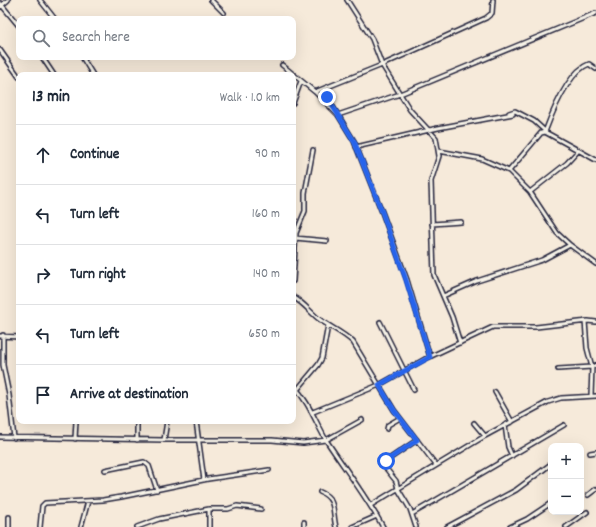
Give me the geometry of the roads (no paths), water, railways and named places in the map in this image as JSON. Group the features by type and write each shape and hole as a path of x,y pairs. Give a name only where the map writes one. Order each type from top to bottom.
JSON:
{"street":[{"path":"0,7 8,0"},
{"path":"40,0 53,16"},
{"path":"211,0 224,13"},
{"path":"347,0 372,38 382,65 410,110 436,138 439,151 431,181 434,275 452,317 460,343"},
{"path":"315,92 382,65 486,18 492,13 493,0"},
{"path":"2,4 16,22"},
{"path":"296,77 315,92 338,115 400,94 596,13"},
{"path":"462,26 486,18"},
{"path":"0,50 16,73"},
{"path":"44,60 52,72"},
{"path":"84,60 91,72"},
{"path":"509,171 541,133 545,132 556,104 575,75 584,65 589,64 596,69"},
{"path":"282,65 290,72"},
{"path":"296,94 301,81"},
{"path":"327,97 356,147 406,280 430,357"},
{"path":"513,114 493,117 515,112 534,122 545,132 596,160"},
{"path":"356,147 430,130 513,114"},
{"path":"485,119 513,114"},
{"path":"296,230 305,211 305,192 313,150"},
{"path":"439,151 482,159 509,171 530,192 557,232 570,245 596,264"},
{"path":"530,192 567,163 578,151"},
{"path":"432,224 461,222"},
{"path":"296,238 327,241"},
{"path":"443,296 477,281 542,260 570,245"},
{"path":"296,299 302,302 318,318 344,334 353,342 400,418 436,465"},
{"path":"585,321 586,348 594,366 591,396"},
{"path":"313,412 379,385 430,357 493,327 504,325 536,327 585,321 596,322"},
{"path":"380,322 414,390"},
{"path":"328,324 322,358 297,390 313,412 326,440 371,505 383,527"},
{"path":"14,438 9,395 2,365 2,335 16,337"},
{"path":"558,369 594,366"},
{"path":"495,392 512,422"},
{"path":"371,505 484,436 548,402 561,398 596,396"},
{"path":"387,429 388,425 400,418"},
{"path":"0,437 136,440 272,440 303,443 326,440 362,420"},
{"path":"474,423 484,436"},
{"path":"75,439 76,424"},
{"path":"136,440 137,424"},
{"path":"164,440 167,424"},
{"path":"196,424 204,480"},
{"path":"412,514 564,425"},
{"path":"505,426 508,446 512,456"},
{"path":"416,527 412,514 398,489 396,481 385,468 384,463 417,440"},
{"path":"590,453 596,452"},
{"path":"105,470 144,462 149,466 157,490"},
{"path":"447,527 516,490 548,466"},
{"path":"40,527 42,506 45,503 103,500 204,480 269,470"},
{"path":"588,495 596,489"},
{"path":"320,492 329,496 332,500 336,527"},
{"path":"81,527 88,501"},
{"path":"510,527 527,519 548,505"},
{"path":"137,527 159,519 209,509 228,509 237,506 261,509"},
{"path":"209,509 209,527"},
{"path":"566,527 586,512"},
{"path":"352,527 377,516"},
{"path":"9,517 9,527"},
{"path":"304,522 304,527"}]}
